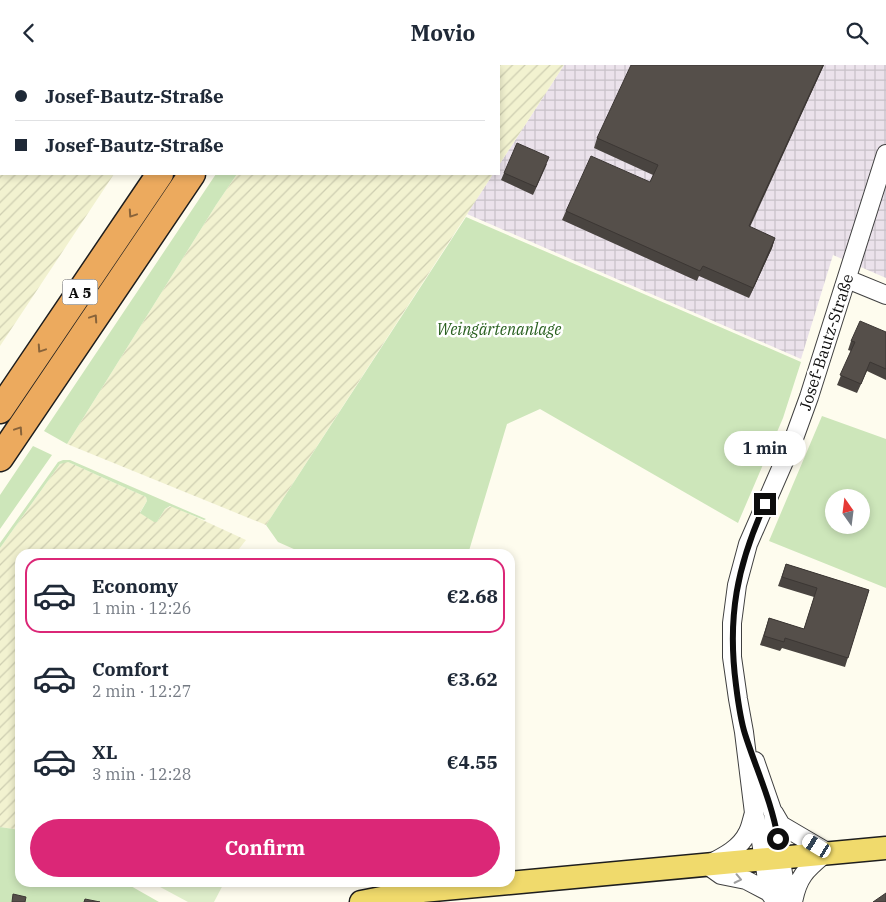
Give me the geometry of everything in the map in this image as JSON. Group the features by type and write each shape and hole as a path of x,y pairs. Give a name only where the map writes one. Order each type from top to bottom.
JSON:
{"highway":[{"name":"A 5","path":"0,410 159,175"},
{"name":"A 5","path":"0,458 191,175"}],"main road":[{"path":"515,883 886,848"},
{"path":"368,900 412,892 467,887"}],"street":[{"name":"Josef-Bautz-Straße","path":"792,902 754,813 732,657 732,623 737,585 748,544 809,397 886,154"},
{"path":"846,279 886,295"},
{"name":"Josef-Bautz-Straße","path":"744,732 773,813 781,825 828,852 810,866 801,877 796,886 792,902"},
{"name":"Josef-Bautz-Straße","path":"754,813 748,832 739,845 726,855 707,865 721,875 746,880 773,897"},
{"name":"Josef-Bautz-Straße","path":"773,813 773,897"}],"shaded area":[{"path":"564,65 886,65 886,278 833,255 801,359 467,214 492,175 500,175 500,163"}],"green space":[{"path":"500,65 564,65 500,163"},
{"path":"0,175 113,175 0,346"},
{"path":"215,175 236,175 67,444 44,431"},
{"path":"236,175 492,175 266,525 67,444"},
{"name":"Weingärtenanlage","path":"466,217 801,362 783,418 738,523 540,409 507,424 470,549 294,549 278,542 266,525"},
{"path":"822,416 886,439 886,588 769,541"},
{"path":"33,446 52,455 0,529 0,495"},
{"path":"70,460 206,519 204,520 170,506 165,509 157,522 154,522 140,513 147,501 146,497 68,462 60,464 0,548 0,543 58,462"},
{"path":"68,462 146,497 147,501 140,512 157,522 165,509 172,506 246,540 239,549 15,549 15,829 0,827 0,548 60,464"},
{"path":"0,827 15,829 15,887 133,887 159,902 0,902"},
{"path":"160,887 222,887 214,902 188,902"}],"building":[{"path":"631,65 823,65 749,226 775,238 753,288 703,266 700,271 566,211 591,156 650,182 658,165 597,138"},
{"path":"517,143 549,157 536,187 504,173"},
{"path":"860,321 886,332 886,369 870,362 861,384 840,375 855,342 851,341"},
{"path":"786,564 869,590 848,658 785,638 784,642 764,636 769,618 804,629 817,588 782,577"},
{"path":"886,893 886,902 873,902"},
{"path":"13,894 26,897 25,902 12,902"},
{"path":"85,899 100,902 84,902"}],"route":[{"path":"765,504 748,544 737,585 732,623 732,657 744,732 773,813 778,839"}]}
